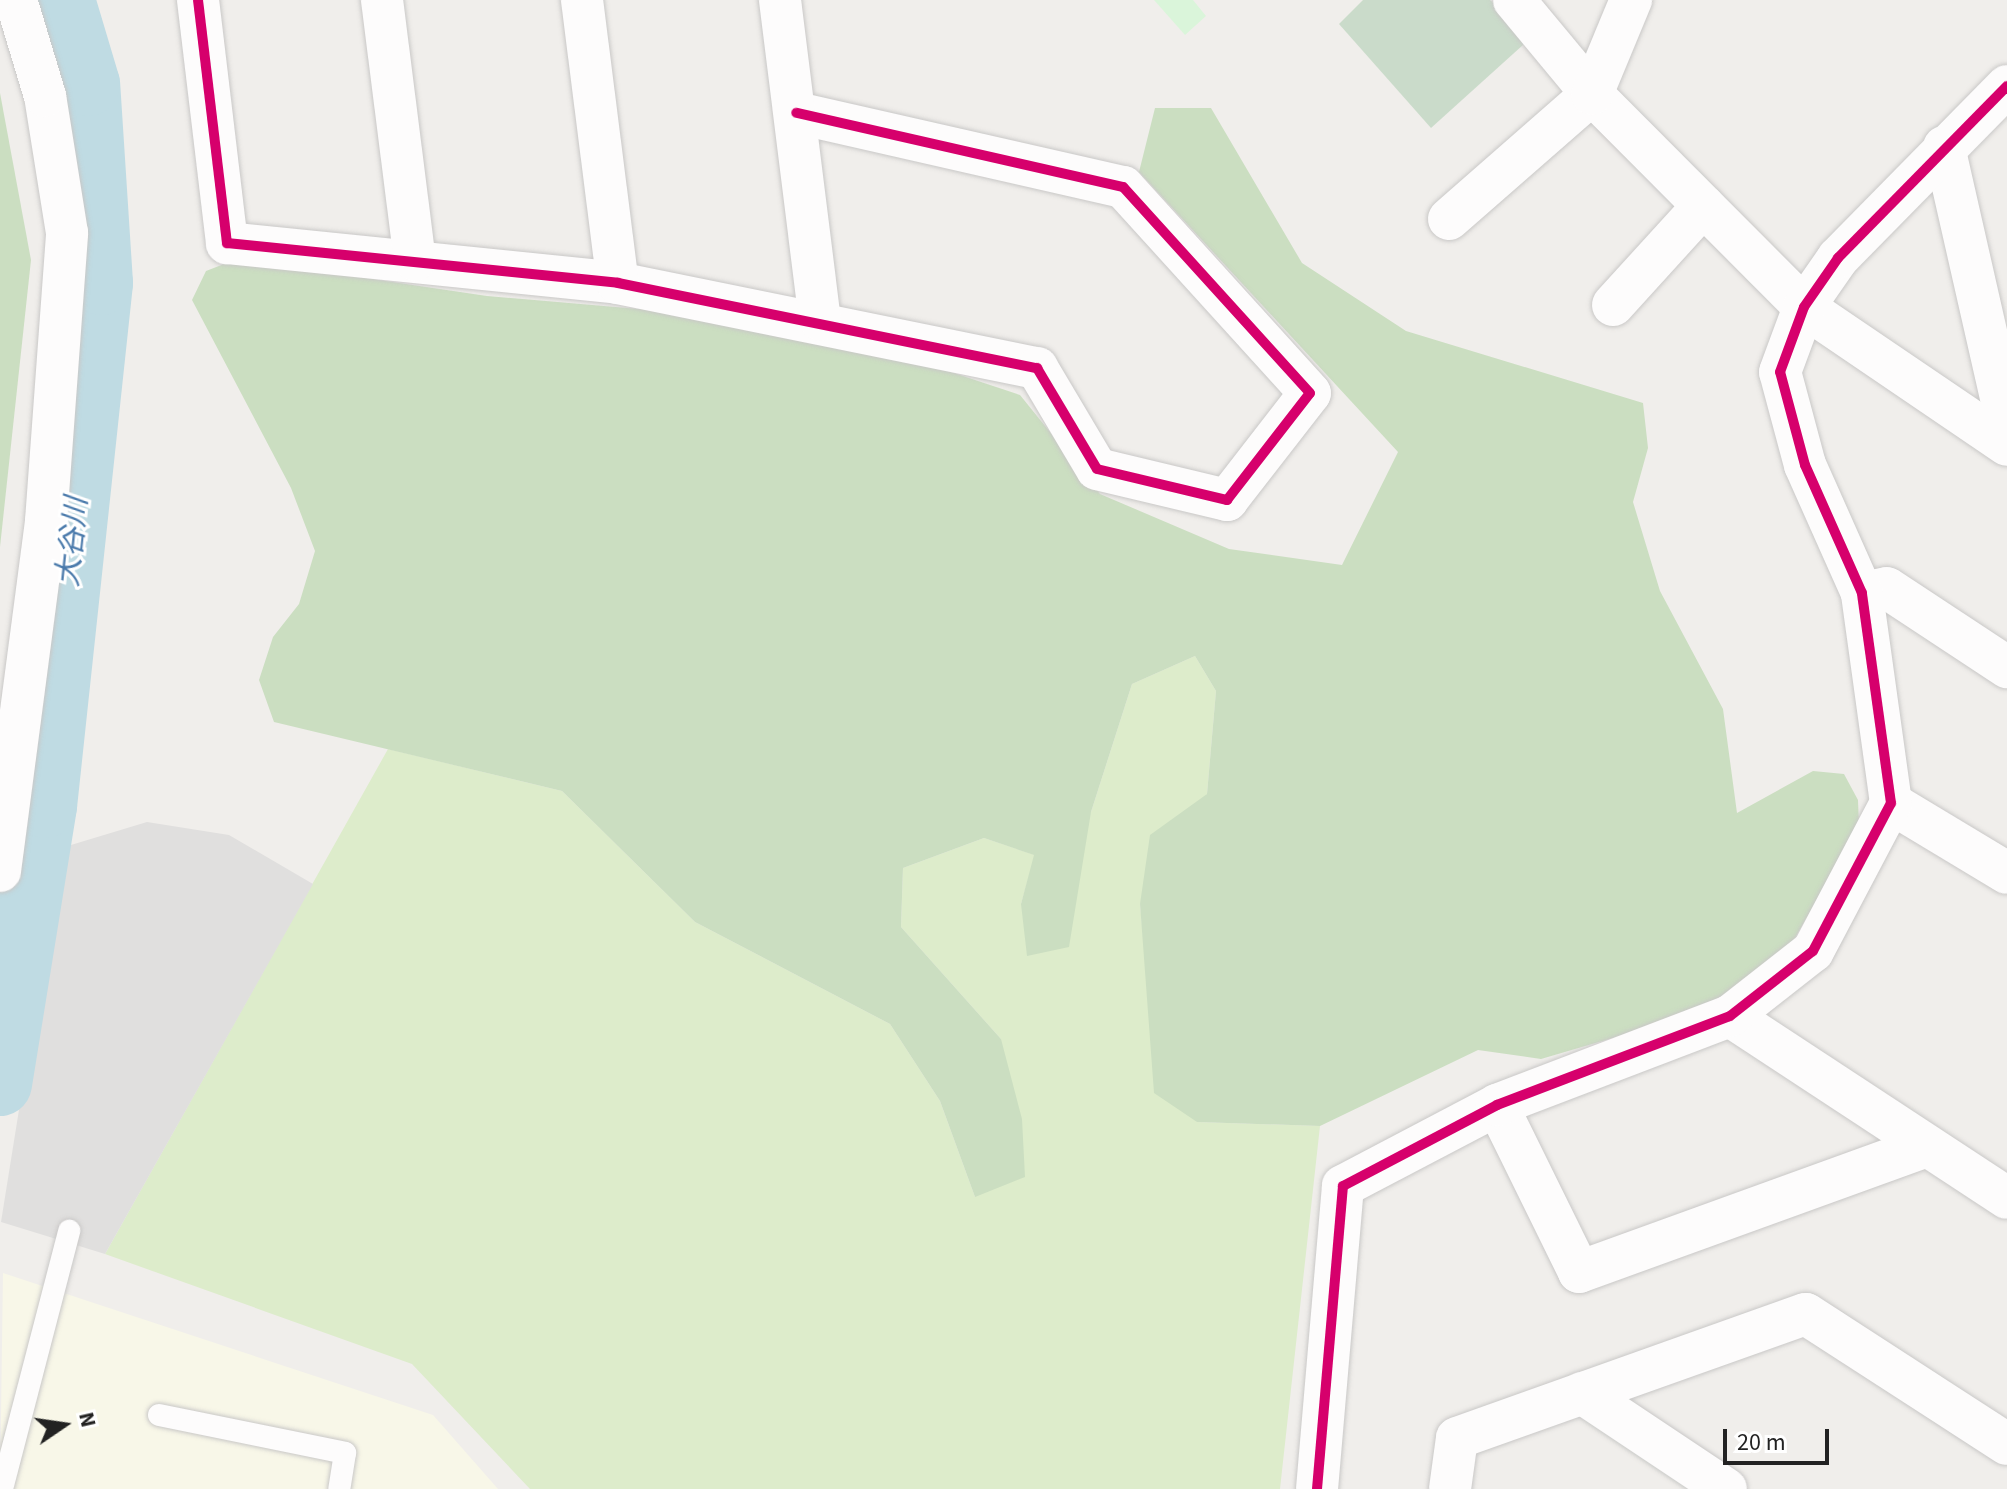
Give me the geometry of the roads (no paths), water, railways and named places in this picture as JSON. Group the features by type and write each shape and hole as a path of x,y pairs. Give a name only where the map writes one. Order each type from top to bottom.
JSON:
{"street":[{"path":"0,871 46,521 67,233 45,96 16,0"},
{"path":"198,0 227,243 618,283 820,320 1037,368 1097,469 1227,500 1310,393 1123,187 796,113"},
{"path":"382,0 415,260"},
{"path":"582,0 618,283"},
{"path":"780,0 820,320"},
{"path":"1514,0 1592,94 1804,307 2007,445"},
{"path":"1449,219 1592,94 1631,0"},
{"path":"1317,1489 1343,1186 1497,1105 1730,1016 1813,951 1891,803 1862,593 1805,465 1780,372 1804,307 1838,258 2007,86"},
{"path":"1944,147 2007,424"},
{"path":"1613,305 1703,206"},
{"path":"1862,593 1887,588 2007,667"},
{"path":"1891,803 2007,873"},
{"path":"1730,1016 2007,1198"},
{"path":"1497,1105 1579,1272 1927,1146"},
{"path":"1450,1489 1457,1438 1806,1314 2007,1444"},
{"path":"1582,1393 1726,1489"}],"lane":[{"path":"2,1489 69,1231"},
{"path":"159,1415 345,1453 339,1489"}],"waterway":[{"name":"大谷川","path":"0,1084 45,806 101,283 88,84 63,0"}]}
